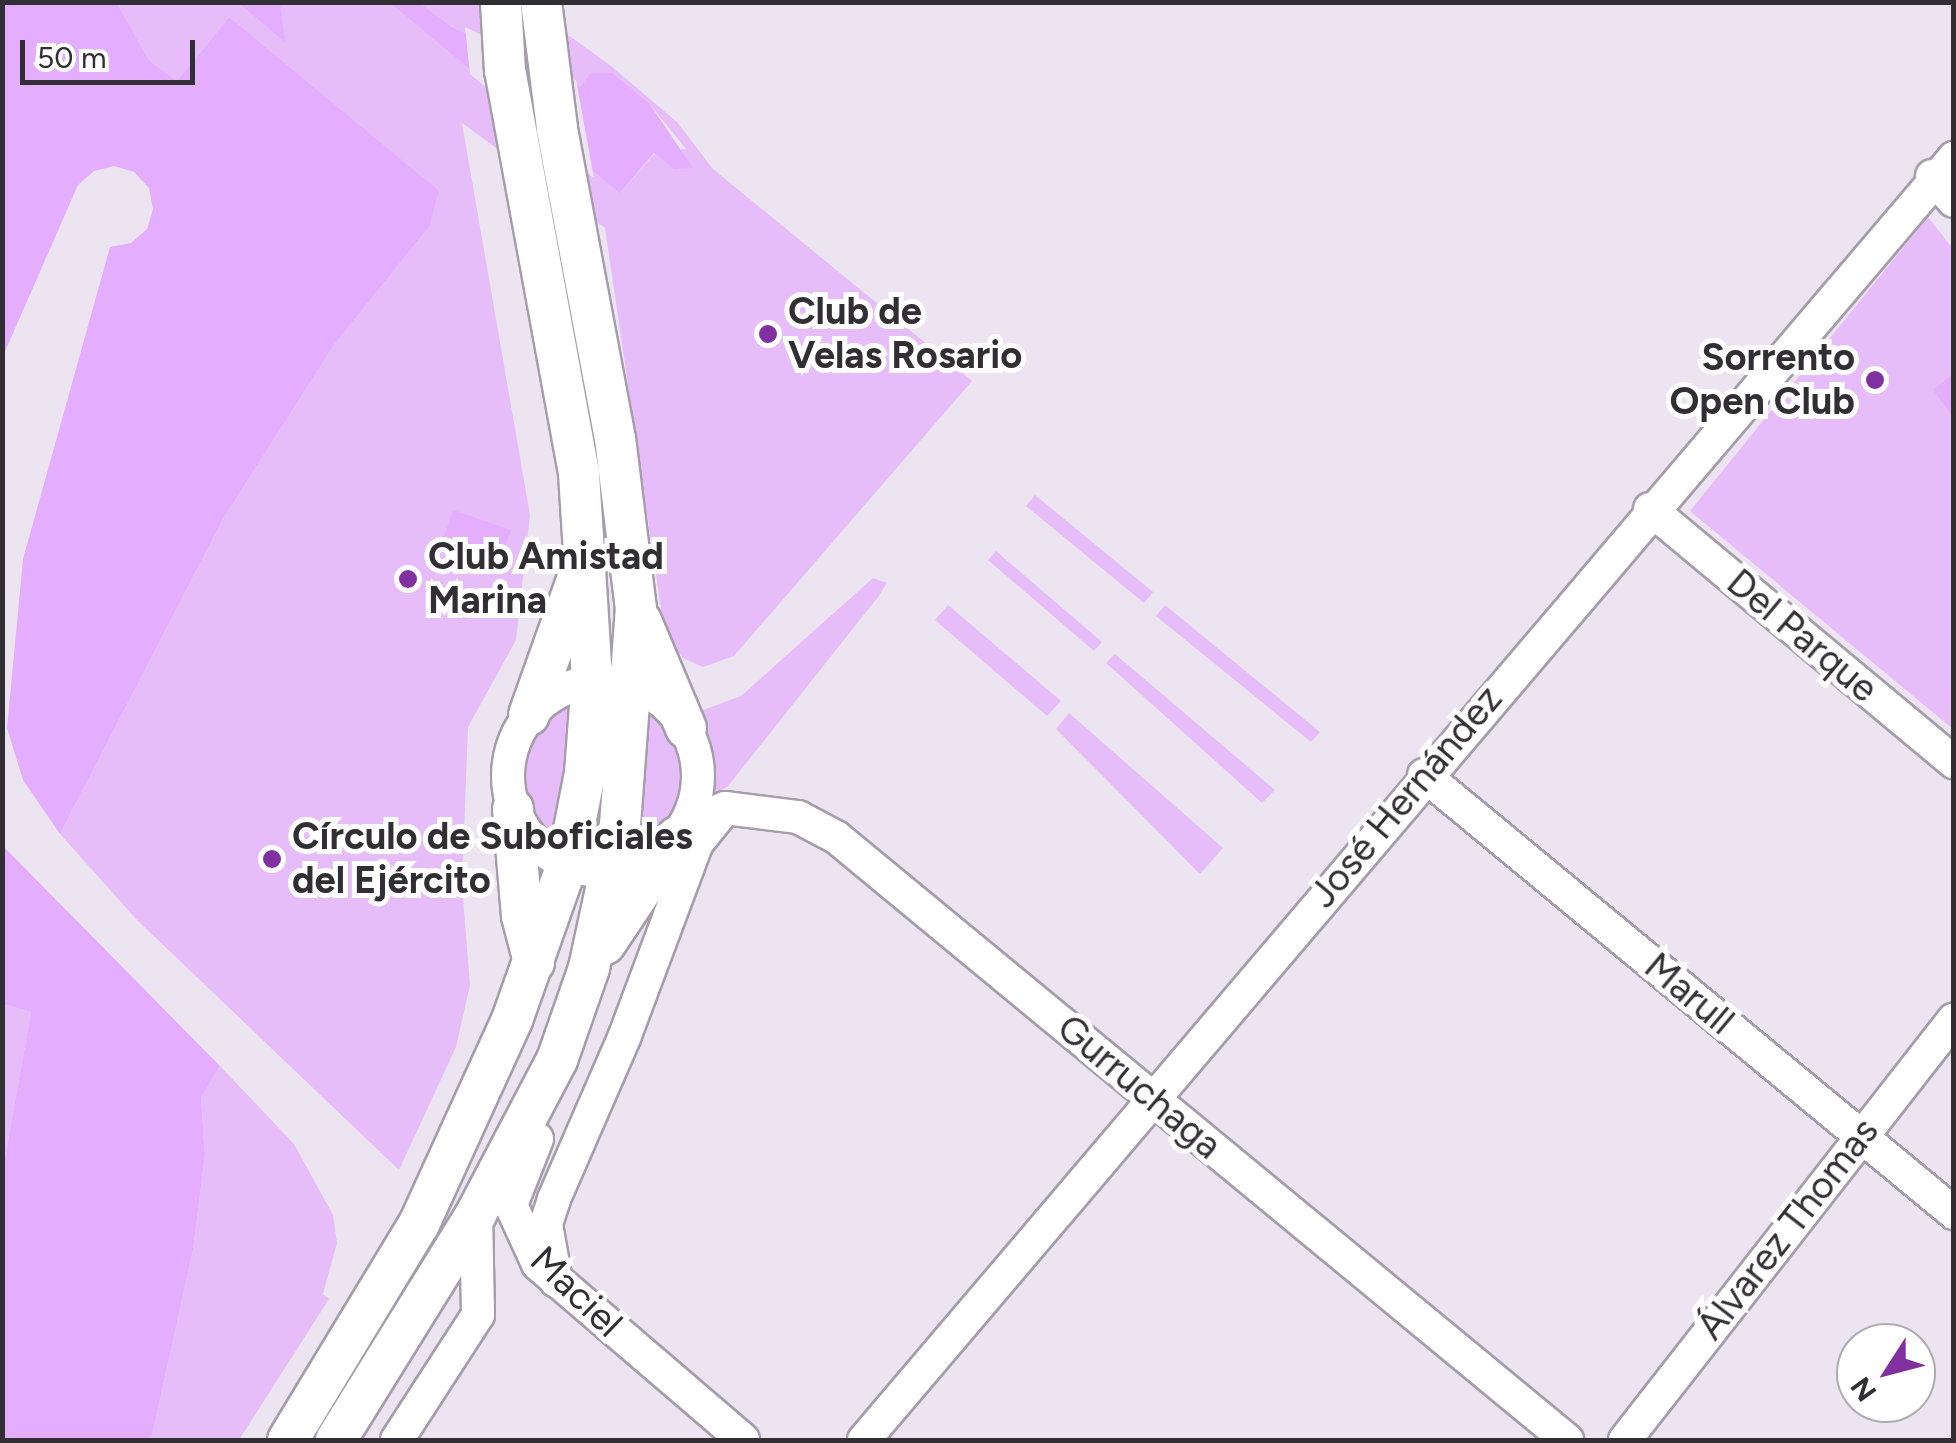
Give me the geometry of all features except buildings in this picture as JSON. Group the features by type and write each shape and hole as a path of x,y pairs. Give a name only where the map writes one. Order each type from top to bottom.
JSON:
{"main road":[{"path":"336,1440 476,1214 536,1100 589,968 612,871 634,685 636,609 615,439 545,55 541,2"},
{"path":"288,1440 419,1224 534,962 567,864 585,773 592,680 580,473 521,166 500,13"},
{"path":"529,715 586,554"},
{"path":"636,609 686,728"},
{"path":"514,809 534,962"},
{"path":"589,968 696,823"}],"street":[{"name":"José Hernández","path":"864,1440 1650,509 1946,178"},
{"name":"Del Parque","path":"1650,509 1954,762"},
{"path":"556,1281 546,1224 624,1038 696,823 696,751 686,728 669,706 634,685 592,680 547,698 529,715 508,768 514,809 526,832 567,864 612,871 648,861 696,823"},
{"name":"Marull","path":"1424,776 1954,1213"},
{"name":"Gurruchaga","path":"696,823 798,818 836,837 1567,1440"},
{"name":"Álvarez Thomas","path":"1626,1440 1859,1135 1954,1019"},
{"name":"Maciel","path":"536,1100 540,1132 511,1205 520,1236 556,1281 743,1440"},
{"path":"397,1440 478,1315 476,1214"}],"shaded area":[{"path":"3,2 117,3 149,60 177,81 229,17 439,191 429,227 334,345 223,519 60,834 23,780 7,728 23,559 110,247 131,243 147,229 153,209 149,188 134,172 114,166 94,171 78,185 3,356"},
{"path":"117,3 390,3 621,192 655,153 686,149 649,103 612,74 580,88 452,27 420,3 498,3 571,37 611,66 677,122 713,169 972,381 734,656 703,667 683,658 665,636 605,228 462,123 530,515 516,640 468,727 462,885 470,985 456,1047 399,1170 137,920 60,834 223,519 334,345 429,227 229,17 177,81 149,60"},
{"path":"239,3 280,3 285,42"},
{"path":"390,3 420,3 452,27 580,87 591,73 612,73 649,103 693,168 674,169 654,153 620,193"},
{"name":"Sorrento Open Club","path":"1928,217 1953,249 1953,729 1690,511"},
{"path":"1953,374 1953,417 1933,390"},
{"path":"1035,495 1153,592 1144,603 1026,506"},
{"path":"453,510 511,530 499,564 442,543"},
{"path":"996,551 1102,642 1094,651 988,560"},
{"path":"873,578 887,583 878,597 728,786 708,798 705,745 692,714 741,696"},
{"path":"948,605 1061,701 1047,716 935,620"},
{"path":"1165,605 1320,732 1311,742 1156,616"},
{"path":"1115,654 1275,790 1262,803 1106,663"},
{"path":"571,697 569,742 554,844 527,822 516,761 535,724"},
{"path":"645,699 665,714 684,746 685,796 660,839 624,861"},
{"path":"1069,713 1223,848 1200,874 1056,729"},
{"path":"2,845 220,1066 201,1098 205,1155 193,1250 151,1440 3,1440 3,1168 31,1012 3,1004"},
{"path":"3,1004 31,1012 3,1168"},
{"path":"220,1066 294,1144 333,1215 337,1243 323,1294 329,1299 239,1440 151,1440 193,1250 205,1155 201,1098"}],"pier":[{"path":"465,27 576,80 594,178 470,74"}],"place":[{"name":"Club de Velas Rosario","path":"768,334"},
{"name":"Sorrento Open Club","path":"1875,380"},
{"name":"Club Amistad Marina","path":"408,579"},
{"name":"Círculo de Suboficiales del Ejército","path":"272,859"}]}
